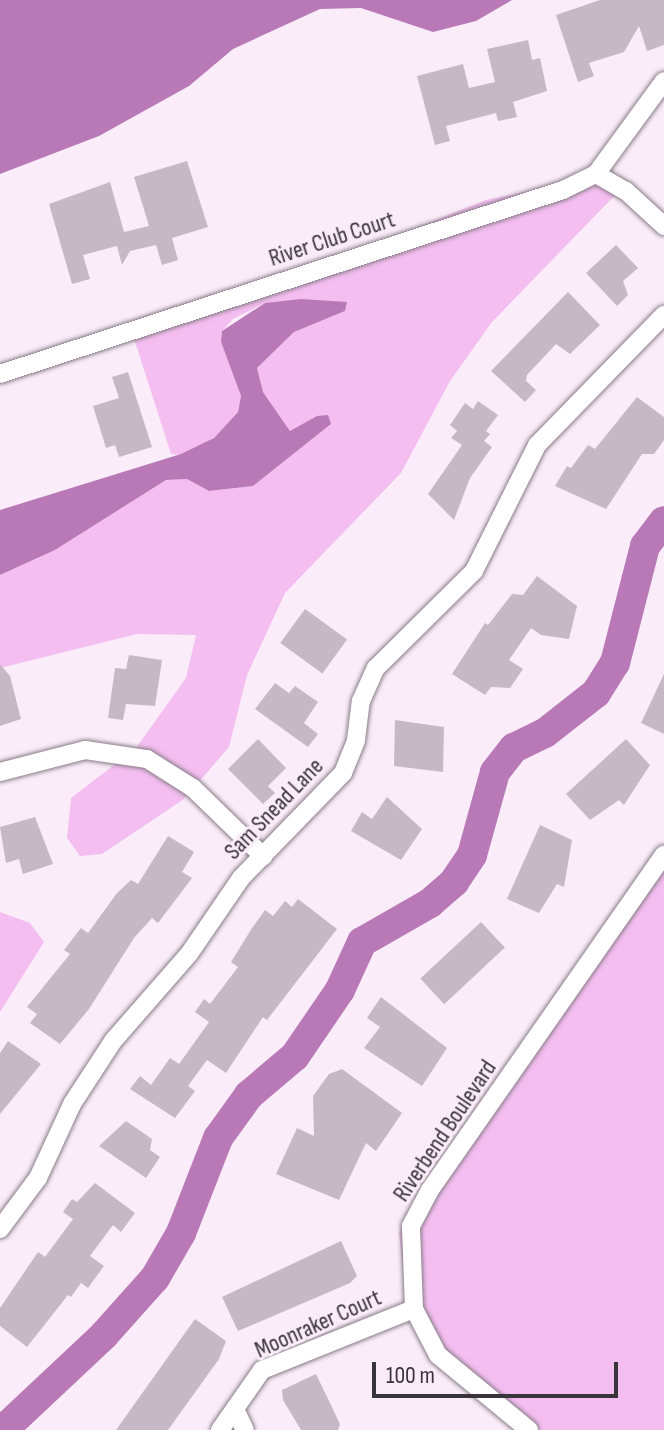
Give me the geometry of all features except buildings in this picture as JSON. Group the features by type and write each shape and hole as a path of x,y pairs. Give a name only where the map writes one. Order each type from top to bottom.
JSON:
{"street":[{"path":"664,81 596,174 626,191 664,226"},
{"name":"River Club Court","path":"0,374 563,190 596,174"},
{"name":"Sam Snead Lane","path":"0,1229 38,1178 72,1104 113,1041 165,985 263,856 343,773 356,740 367,684 474,571 537,445 664,315"},
{"path":"0,772 85,750 147,759 193,788 263,856"},
{"name":"Riverbend Boulevard","path":"529,1430 451,1370 414,1309 408,1245 419,1208 664,854"},
{"name":"Moonraker Court","path":"220,1430 262,1370 414,1309"},
{"path":"235,1409 245,1430"}],"shaded area":[{"path":"0,0 512,0 476,21 433,32 361,8 320,9 233,49 189,86 99,136 0,174"},
{"path":"591,178 620,190 492,322 450,381 401,473 285,593 247,675 229,747 184,799 102,854 80,856 67,838 71,798 136,748 186,678 196,635 137,634 0,668 0,575 55,550 166,480 187,479 209,491 253,486 331,424 291,432 263,392 257,368 294,332 345,311 346,302 265,303 233,319 222,331 221,342 241,396 238,412 214,438 181,455 171,454 130,326 315,268 486,200"},
{"path":"301,299 347,302 345,311 294,332 257,368 263,392 290,431 317,416 328,415 331,424 253,486 209,491 187,479 166,480 55,550 0,575 0,510 181,454 214,438 238,412 241,396 221,342 222,331 265,303"},
{"path":"664,849 664,1430 521,1430 407,1307 399,1232 500,1075"},
{"path":"0,912 30,923 44,942 0,1012"}],"waterway":[{"path":"3,1430 104,1335 155,1278 181,1233 218,1138 249,1095 295,1056 340,990 362,942 430,903 454,882 472,855 495,772 514,748 545,733 596,693 615,663 645,546 664,521"}]}
